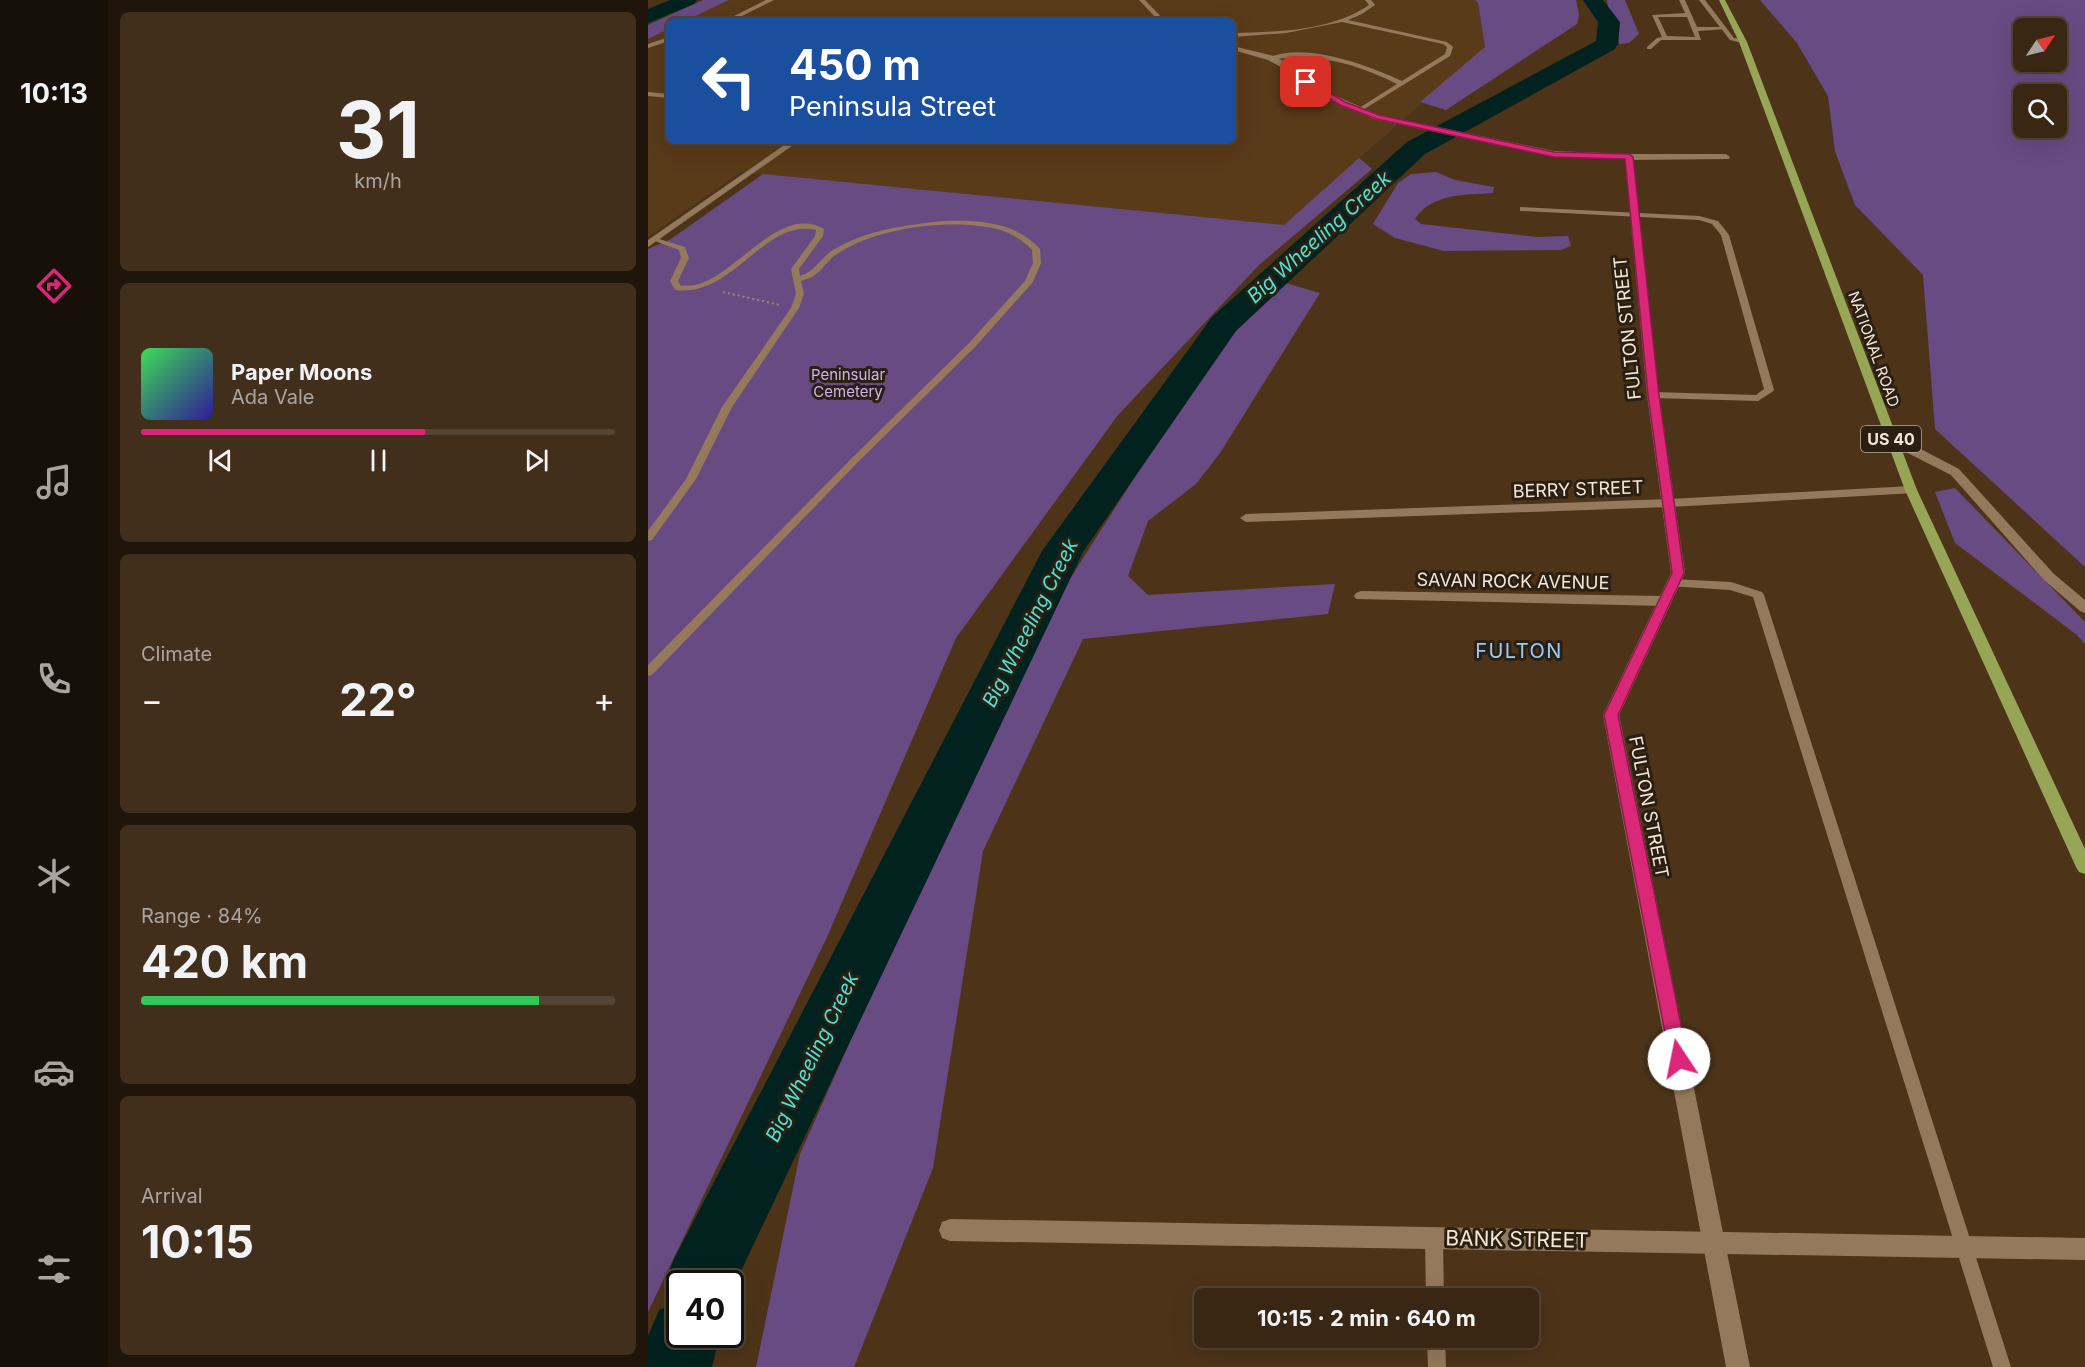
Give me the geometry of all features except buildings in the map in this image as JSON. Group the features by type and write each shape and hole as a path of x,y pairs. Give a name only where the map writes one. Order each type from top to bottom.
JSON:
{"main road":[{"name":"NATIONAL ROAD","path":"1722,0 1743,42 1911,490 2085,867"}],"street":[{"path":"733,18 771,0"},
{"path":"1702,0 1732,39 1743,42"},
{"path":"648,46 666,40"},
{"path":"1236,49 1271,58 1291,69 1324,94 1359,110 1410,124 1554,154 1726,157"},
{"path":"648,94 666,96"},
{"path":"652,242 791,144"},
{"name":"FULTON STREET","path":"1629,157 1653,395 1670,503 1678,573 1611,715 1738,1367"},
{"path":"1892,442 1909,448 1955,472 2049,576 2085,608"},
{"name":"BERRY STREET","path":"1246,518 1670,503 1911,490"},
{"name":"SAVAN ROCK AVENUE","path":"1361,596 1664,601"},
{"name":"BANK STREET","path":"950,1230 2085,1249"}],"lane":[{"path":"1142,0 1158,18"},
{"path":"1236,35 1302,29 1341,20 1365,11 1372,5 1368,0"},
{"path":"1649,48 1659,39 1699,39 1682,0"},
{"path":"1665,38 1655,15 1689,15"},
{"path":"1341,20 1447,44 1450,48 1448,56 1359,110"},
{"path":"1695,29 1724,29"},
{"path":"1271,58 1290,56 1334,60 1378,72 1403,84"},
{"path":"1523,209 1712,219 1721,226 1769,390 1758,398 1653,395"},
{"path":"648,672 855,460 972,345 1029,282 1037,263 1036,249 1024,237 1004,228 981,224 925,224 898,229 853,243 833,253 813,276 798,279"},
{"path":"648,538 691,479 727,406 795,308 800,294 795,269 819,236 820,229 812,225 798,225 784,230 736,266 699,286 686,289 678,288 674,281 685,258 682,249 652,242"},
{"path":"1672,583 1731,586 1758,595 1962,1247 2002,1367"},
{"path":"1434,1238 1435,1288"},
{"path":"1436,1348 1437,1367"}],"path":[{"path":"699,286 795,308"}],"shaded area":[{"path":"729,0 1475,0 1478,2 1485,47 1284,225 741,172 648,237 648,39 666,30 666,144 1236,144 1236,18 691,18"}],"green space":[{"path":"703,0 729,0 691,18 666,18 666,30 648,39 648,25"},
{"path":"1475,0 1576,0 1579,16 1577,24 1446,110 1420,102 1485,47 1478,3"},
{"path":"1607,0 1625,0 1639,34 1629,43 1620,44 1612,30"},
{"path":"1760,0 2085,0 2085,567 1935,429 1923,275 1855,205 1835,151 1828,96 1797,43"},
{"name":"Peninsular Cemetery","path":"1359,158 1372,169 1259,265 1118,415 956,638 827,937 668,1270 666,1270 648,1312 648,249 671,239 763,174 1284,225"},
{"path":"1436,172 1455,180 1494,187 1493,193 1460,195 1430,204 1415,219 1421,224 1537,237 1568,236 1571,246 1561,250 1444,251 1395,238 1373,224 1398,183 1411,174"},
{"path":"1282,282 1320,293 1220,453 1196,484 1148,521 1128,576 1148,595 1335,584 1328,614 1083,639 983,851 933,1168 854,1367 756,1367 800,1154 1024,651 1217,348"},
{"path":"1955,488 2085,622 2085,644 2077,635 1955,543 1935,492"}],"waterway":[{"name":"Big Wheeling Creek","path":"648,17 687,0"},
{"name":"Big Wheeling Creek","path":"706,1270 1063,551 1224,324 1416,148 1607,44 1609,22 1593,0"},
{"name":"Big Wheeling Creek","path":"676,1367 681,1348"}],"district":[{"name":"FULTON","path":"1519,651"}],"route":[{"path":"1306,82 1343,104 1377,117 1554,154 1629,157 1653,395 1670,503 1678,573 1611,715 1679,1059"}]}
